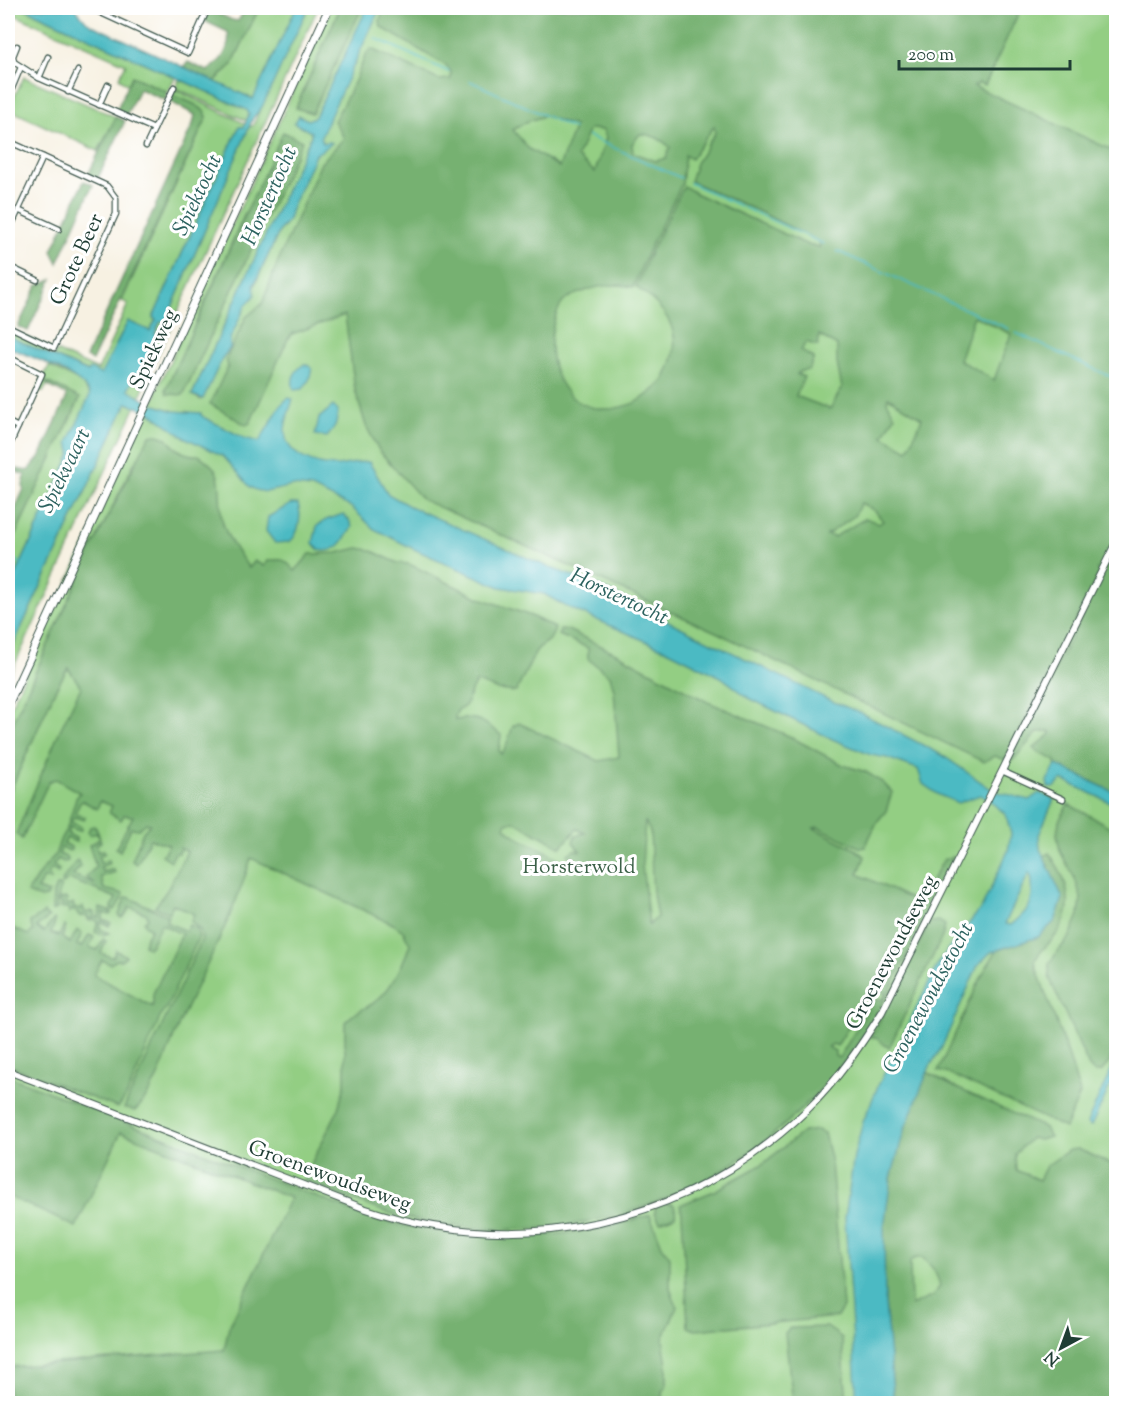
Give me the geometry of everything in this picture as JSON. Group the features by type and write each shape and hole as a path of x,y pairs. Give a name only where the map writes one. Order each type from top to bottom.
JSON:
{"main road":[{"name":"Spiekweg","path":"8,705 328,8"}],"street":[{"path":"94,8 188,53 208,8"},
{"path":"17,46 13,56 14,62 39,78 154,129"},
{"path":"39,78 48,57"},
{"path":"8,98 21,66"},
{"path":"69,92 78,71"},
{"path":"99,105 108,85"},
{"path":"146,146 174,87"},
{"name":"Grote Beer","path":"8,141 107,186 116,198 116,214 54,348 8,326"},
{"path":"8,233 43,157"},
{"path":"18,210 59,229"},
{"path":"8,267 37,280"},
{"path":"8,357 42,374 8,449"},
{"path":"8,422 18,427"},
{"name":"Groenewoudseweg","path":"8,1071 363,1208 453,1230 501,1233 574,1227 650,1208 710,1182 774,1139 808,1109 855,1054 882,1012 1116,542"},
{"path":"1002,771 1063,799"}],"green space":[{"path":"8,8 24,8 175,77 168,92 133,77 128,85 119,78 126,64 8,12"},
{"path":"246,8 259,8 232,65 214,82 184,67 188,62 207,71 217,64 226,49 228,32 204,21 208,12 211,10 238,21"},
{"path":"259,8 296,8 254,99 214,82 232,65"},
{"path":"308,8 318,8 140,398 128,390 151,354 160,322 166,321 248,129 253,126"},
{"name":"Horsterwold","path":"331,8 340,8 296,107 312,113 362,8 367,8 315,117 308,120 299,116 295,123 311,132 311,136 192,395 201,400 229,349 230,339 280,230 289,219 291,209 315,155 324,143 320,136 380,8 384,8 381,15 386,8 1011,27 1021,8 1116,8 1116,1403 8,1403 8,796 55,690 67,668 73,675 182,452 171,444 134,463 93,546 8,733 8,712 144,418 147,418 149,412 188,439 200,413 193,414 186,411 181,413 152,404","holes":["302,141 183,395 166,389 246,211"]},
{"path":"340,8 362,8 312,113 296,108"},
{"path":"384,8 1021,8 985,85 979,83 974,86 1116,152 1116,538 1104,564 1097,569 1099,574 1005,760 995,756 984,762 716,632 423,500 380,452 366,426 355,390 345,315 292,334 250,423 246,425 210,404 228,366 226,359 246,317 262,304 278,261 321,163 344,138 334,121 366,54 371,49 439,80 451,79 451,72 447,66 381,27 380,20","holes":["544,116 575,126 559,167 529,149 513,130 526,122","714,126 715,133 696,163 690,181 760,212 819,242 820,247 808,245 684,186 651,250 636,287 662,310 672,329 674,351 666,376 654,389 635,403 609,409 590,407 577,401 567,392 554,368 551,340 556,314 565,301 576,294 609,285 633,287 649,249 682,184 685,155 691,159","589,129 603,130 606,138 595,172 577,157","640,134 656,138 670,147 666,158 656,161 633,153 632,144","974,316 1011,334 994,380 959,360","819,335 837,346 837,363 842,388 830,409 796,396 804,377 797,374 809,370 814,358 801,351 806,342 818,346","888,397 922,418 908,450 883,436 895,416 887,401","861,503 875,511 883,521 879,524 866,518 834,537 827,535 854,516"]},
{"path":"132,76 168,92 165,100 139,89 126,116 116,111"},
{"path":"24,77 116,117 98,151 8,109"},
{"path":"179,79 247,110 249,114 247,121 176,88"},
{"path":"174,89 246,124 244,127 239,127 153,318 156,319 150,331 102,374 89,372 53,356 56,351 98,370 128,304 122,301 207,117 201,108 172,95"},
{"path":"172,95 198,106 207,117 92,361 86,357 193,124 195,115 169,101"},
{"path":"116,117 125,121 97,180 88,175"},
{"path":"283,132 302,141 183,395 167,394 166,389"},
{"path":"84,181 93,185 58,263 52,251"},
{"path":"52,279 28,331 18,327 37,286"},
{"path":"8,328 50,348 48,354 8,336"},
{"path":"49,366 81,382 90,395 70,456 8,592 8,546 11,544 80,398 46,382 47,385 43,392 37,389"},
{"path":"45,381 80,398 11,544 8,546 8,525 24,489 25,475 17,472 17,469 28,471 40,457 66,399 66,395 47,385"},
{"path":"127,403 136,406 8,679 8,656"},
{"path":"150,435 167,438 181,451 199,455 216,471 225,529 249,568 255,561 264,566 268,561 280,560 286,562 295,571 310,554 337,553 358,548 370,550 398,563 409,564 480,598 531,616 555,628 550,639 536,651 516,692 498,690 477,682 468,701 455,716 456,720 470,718 480,721 501,735 499,751 501,754 513,726 519,723 599,761 619,757 614,690 610,676 588,659 588,648 559,635 560,630 568,630 708,702 789,736 843,765 866,772 882,782 892,792 886,811 877,822 865,847 861,848 818,827 814,828 855,849 865,857 858,874 909,898 917,906 944,859 953,856 952,862 892,985 879,1009 865,1032 850,1054 810,1101 765,1140 717,1173 665,1199 610,1217 552,1227 493,1229 431,1223 398,1216 366,1205 303,1180 337,1112 345,1085 345,1022 379,999 391,985 410,944 403,931 393,924 251,858 228,920 180,1022 161,1069 150,1091 135,1111 124,1108 202,939 201,931 191,921 194,914 173,904 169,913 155,907 167,890 187,851 180,848 179,853 175,853 171,861 162,855 169,845 150,839 137,864 132,861 143,832 150,824 146,823 139,829 131,828 120,851 116,848 133,816 124,815 121,820 109,813 112,806 100,801 97,809 83,801 75,813 85,817 84,820 74,817 71,822 81,827 81,830 70,827 68,834 76,838 76,842 67,838 64,843 71,847 71,850 62,847 59,854 66,857 68,861 58,859 53,865 59,870 58,873 51,869 48,874 51,880 44,878 37,889 49,893 47,897 40,898 27,893 55,855 67,828 76,798 80,793 56,779 49,781 22,839 16,834 60,730 81,687 68,668 55,690 8,796 8,733 93,546","holes":["514,821 561,847 577,829 585,833 575,836 573,842 580,851 574,850 568,854 570,860 566,863 519,838 505,827 507,823","645,821 650,832 653,894 657,917 649,925 642,865","875,988 885,993 884,999 877,999 872,1003 839,1058 835,1056 835,1051 828,1047 833,1044 837,1046 854,1018 859,1003"]},
{"path":"1116,548 1116,793 1056,765 1056,761 1038,752 1034,748 1051,734 1050,731 1038,732 1013,760 1009,760"},
{"path":"1068,804 1116,830 1116,1046 1109,1063 1101,1072 1094,1072 1089,1067 1049,977 1049,963 1070,936 1079,915 1081,897 1075,879 1060,851 1057,834 1059,821"},
{"path":"94,826 97,829 101,842 96,845 98,852 104,850 105,853 99,856 100,863 109,860 110,863 100,867 103,872 113,869 115,872 101,877 104,889 124,894 115,910 111,909 116,898 69,879 62,883 77,860 81,866 73,875 95,884 86,877 96,867 89,845 100,839 97,833 90,835 88,832 90,827"},
{"path":"1049,853 1064,881 1068,901 1067,911 1059,931 1035,960 1080,1094 1065,1128 947,1073 938,1071 983,973 997,950 1038,937 1049,867 1043,856"},
{"path":"56,886 61,886 58,897 61,900 65,898 66,903 70,905 73,903 74,907 79,909 83,907 85,912 95,913 94,916 99,918 100,908 112,912 110,915 103,913 103,920 111,923 109,926 101,922 100,929 109,933 103,935 95,932 98,922 92,918 91,921 88,920 88,917 82,915 82,917 72,910 69,913 65,907 61,908 62,904 57,900 57,909 52,911 53,893"},
{"path":"128,897 168,916 166,922 186,931 189,925 197,929 199,937 166,1009 163,1011 127,1095 118,1108 8,1065 8,926 28,935 33,931 30,922 44,913 49,918 37,926 44,932 54,919 51,933 59,936 64,925 66,926 62,938 70,943 77,930 82,933 77,945 82,947 89,935 94,937 89,947 97,950 103,939 106,941 101,953 111,957 114,956 116,950 126,956 110,964 102,960 94,975 153,1007 153,994 182,934 161,924 148,948 144,945 151,929 144,922 148,918 147,914 130,907 124,917 121,918 119,915 125,898"},
{"path":"939,921 945,925 943,935 889,1048 871,1037 930,922"},
{"path":"927,1072 950,1085 1045,1128 1050,1137 1039,1140 1031,1138 1015,1154 1016,1170 1039,1180 1046,1166 1069,1150 1078,1149 1116,1166 1116,1403 894,1404 885,1301 884,1224 894,1166","holes":["923,1258 934,1271 940,1286 933,1296 911,1306 910,1261"]},
{"path":"8,1076 360,1214 400,1225 465,1235 538,1236 601,1229 650,1215 662,1246 670,1257 670,1288 677,1307 663,1339 667,1384 662,1392 663,1403 8,1403 8,1367 224,1350 229,1327 290,1198 121,1132 76,1227 8,1196"},
{"path":"817,1130 824,1133 831,1162 843,1307 837,1317 695,1330 688,1327 680,1205 714,1191 761,1165 803,1132"},
{"path":"665,1203 673,1204 676,1209 675,1216 660,1222 655,1213 655,1207"},
{"path":"827,1327 842,1338 847,1403 793,1403 785,1333 790,1328"}],"water":[{"name":"Groenewoudsetocht","path":"24,8 75,8 92,25 253,99 296,8 308,8 262,107 253,118 166,321 160,322 155,333 156,339 128,390 152,404 174,411 201,413 205,418 244,438 259,442 281,405 288,398 293,399 286,423 286,440 290,447 303,458 329,466 369,462 388,494 409,506 548,567 594,584 829,700 861,713 942,755 994,791 1029,800 1039,793 1054,799 1039,835 1040,849 1063,898 1055,921 1038,937 991,952 978,965 941,1049 930,1066 904,1131 891,1178 884,1227 885,1302 894,1403 857,1403 845,1218 854,1156 863,1122 878,1086 940,960 982,907 1008,851 1011,834 1006,815 990,800 980,795 958,803 939,795 923,784 918,769 871,755 832,739 749,698 721,677 671,652 565,606 544,594 500,587 416,550 374,529 351,507 312,488 292,486 266,492 256,490 250,487 223,456 184,437 149,412 127,403 8,656 8,592 70,456 68,443 90,395 85,387 66,373 8,347 8,336 88,372 90,369 101,374 128,321 150,331 156,320 153,318 239,127 244,127 249,114 247,110","holes":["1029,873 1032,881 1030,904 1011,925 1005,924"]},
{"path":"367,8 380,8 321,136 323,143 332,143 315,155 291,209 289,219 280,230 254,285 255,295 246,305 230,339 230,348 223,357 203,399 192,395 311,136 311,132 294,123 299,116 308,120 315,117"},
{"path":"304,364 312,369 309,380 303,389 294,390 294,375"},
{"path":"333,406 338,411 334,428 327,437 315,435 319,418"},
{"path":"291,504 298,504 299,509 300,519 295,535 289,542 275,543 266,531 268,517"},
{"path":"343,514 352,527 346,537 331,550 319,550 313,543 317,526"},
{"path":"1056,765 1116,793 1116,805 1062,780 1054,788 1048,787 1047,781"},
{"path":"1116,1063 1116,1072 1112,1076 1112,1082 1091,1126 1088,1125 1087,1123"}],"waterway":[{"path":"375,38 449,72"},
{"path":"470,81 574,129"},
{"path":"588,136 681,178"},
{"path":"690,183 824,244"},
{"path":"837,251 1009,329"},
{"path":"1016,333 1116,379"},
{"path":"8,556 21,563"}],"water label":[{"name":"Spiektocht","path":"196,194"},
{"name":"Horstertocht","path":"268,195"},
{"name":"Spiekvaart","path":"63,470"},
{"name":"Horstertocht","path":"620,595"}]}
